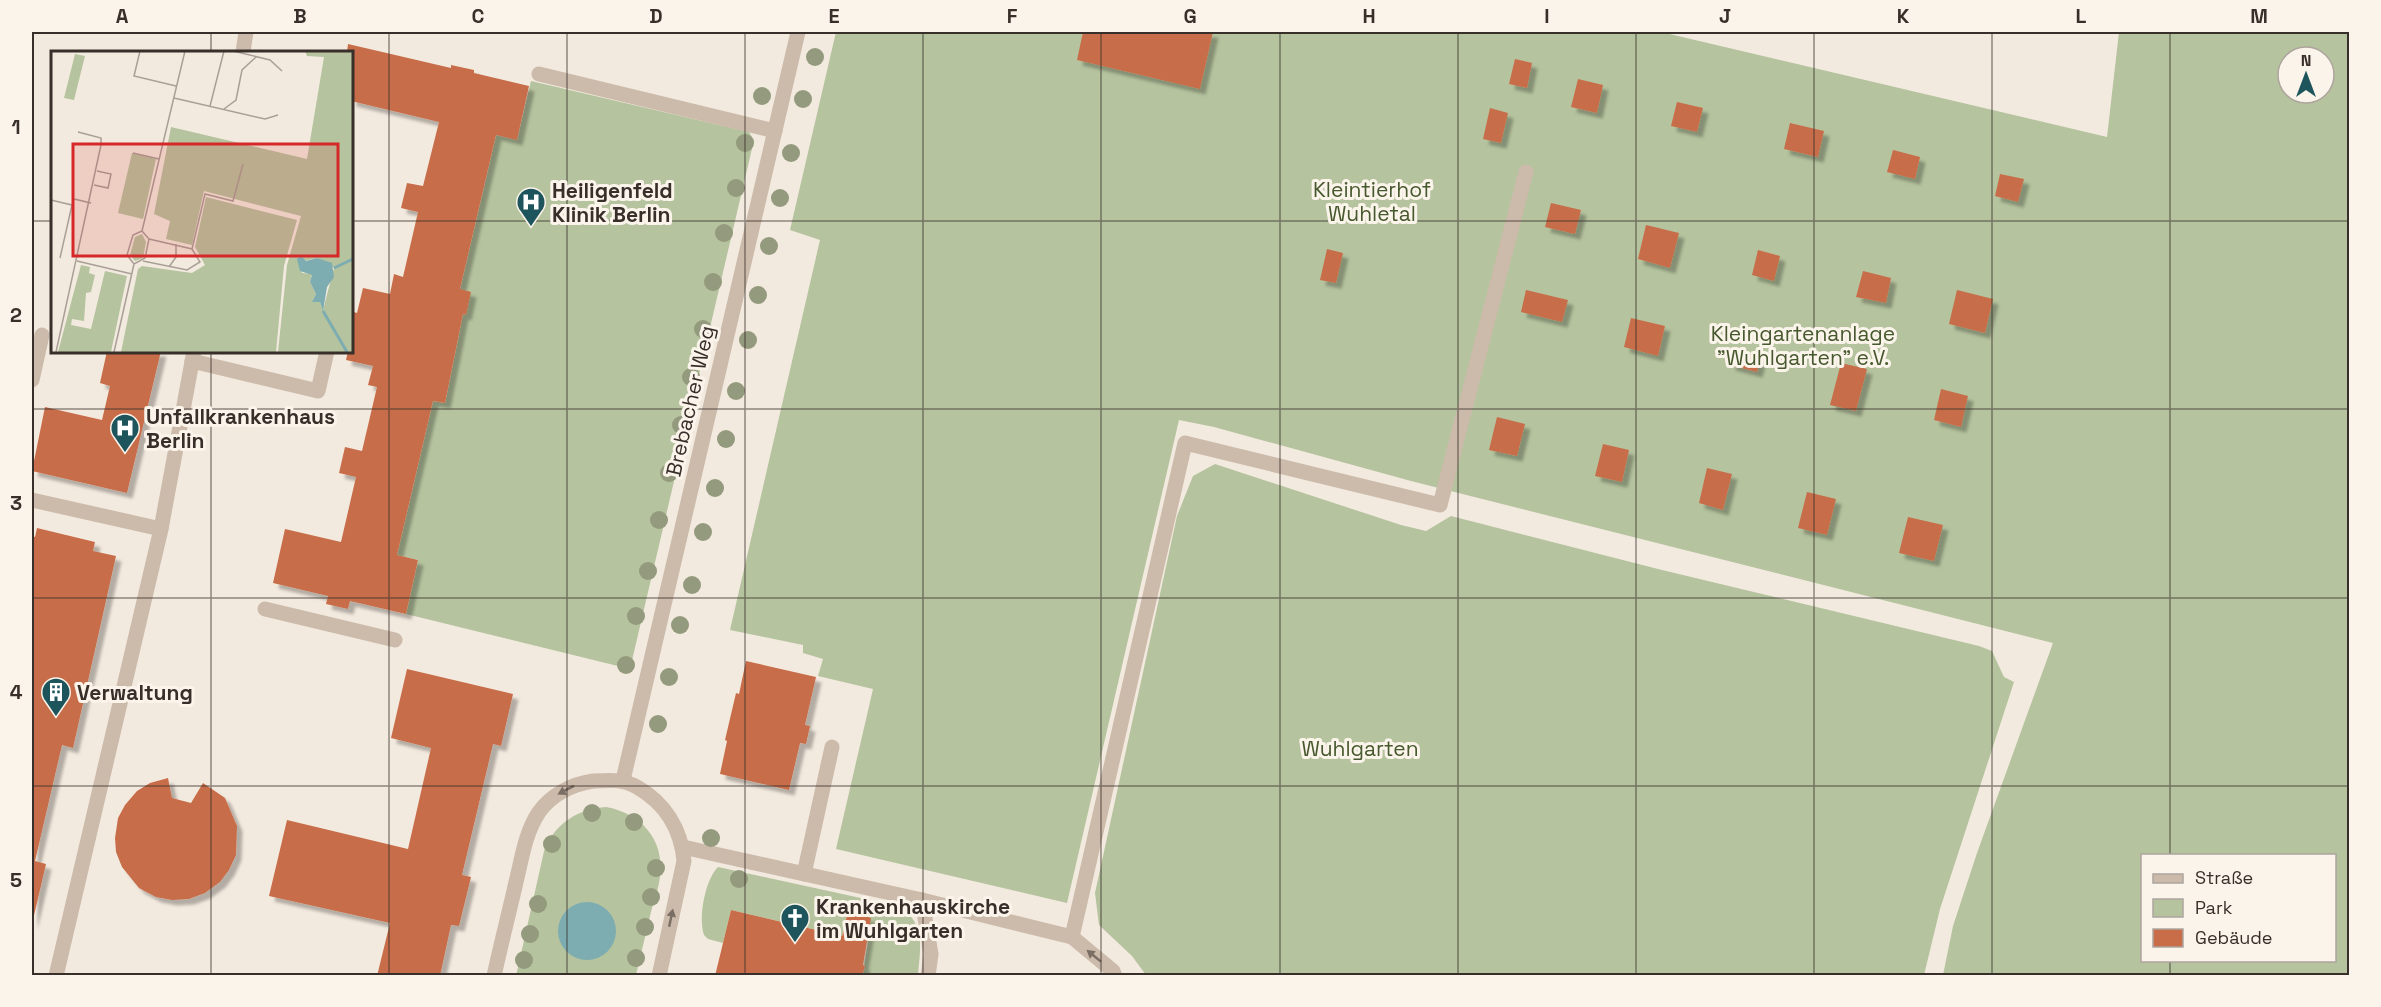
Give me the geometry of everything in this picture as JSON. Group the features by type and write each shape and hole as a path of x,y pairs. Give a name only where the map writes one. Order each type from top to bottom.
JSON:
{"lane":[{"path":"243,51 246,32"},
{"name":"Brebacher Weg","path":"623,780 798,32"},
{"path":"539,74 775,131"},
{"path":"1072,937 1185,442 1440,505 1526,172"},
{"path":"32,380 42,335"},
{"path":"56,975 161,529 193,356 318,391 327,352"},
{"path":"32,500 161,529"},
{"path":"264,609 395,640"},
{"path":"804,874 832,747"},
{"path":"494,975 528,833 540,811 558,794 581,783 623,780 652,796 669,814 682,847 684,861 659,975"},
{"path":"682,847 922,900 1072,937 1115,975"},
{"path":"922,900 931,954 927,975"}],"green space":[{"path":"836,32 1661,32 2107,137 2119,32 2349,32 2349,975 1943,975 1953,926 1977,853 2053,643 1411,481 1214,427 1179,420 1067,903 836,849 873,689 818,676 823,659 803,653 803,645 730,630 820,240 790,230"},
{"path":"531,81 749,132 754,140 630,669 406,614 418,560 397,555 433,401 445,403 463,314 465,315 460,289 496,135 517,139"},
{"name":"Wuhlgarten","path":"1215,464 1401,525 1426,531 1451,516 1992,651 2004,677 2014,682 1940,909 1924,975 1146,975 1132,956 1099,925 1095,893 1177,516 1193,476"},
{"path":"606,807 629,815 648,830 654,839 661,863 658,890 636,975 516,976 545,847 556,830 570,818 586,811"},
{"path":"718,867 902,907 915,923 920,938 918,975 870,976 863,973 868,942 848,911 842,936 731,910 723,943 708,939 702,928 702,909 709,881"}],"water":[{"path":"587,902 598,904 611,915 616,931 614,942 603,955 587,960 576,958 563,947 558,931 560,920 571,907"}],"building":[{"path":"1083,32 1213,32 1200,89 1077,60"},
{"path":"348,44 451,68 451,65 474,70 474,73 529,86 517,140 496,135 460,289 471,292 466,315 463,314 445,403 433,401 397,555 418,560 406,614 350,601 348,609 326,604 328,596 273,583 285,529 341,542 356,477 339,473 345,447 362,451 377,387 368,385 373,366 346,360 348,352 352,352 354,312 357,313 363,288 390,294 394,274 403,277 418,212 401,208 407,183 423,186 439,122 352,101 352,51 347,51"},
{"path":"1515,59 1532,63 1527,88 1509,84"},
{"path":"1578,79 1603,85 1597,113 1571,107"},
{"path":"1677,102 1703,108 1697,132 1671,126"},
{"path":"1490,108 1508,113 1501,143 1483,139"},
{"path":"1790,123 1824,131 1818,157 1784,149"},
{"path":"1893,150 1920,157 1915,179 1887,172"},
{"path":"2000,174 2024,179 2018,202 1995,196"},
{"path":"1551,203 1581,210 1575,234 1545,227"},
{"path":"1646,225 1679,233 1670,268 1638,259"},
{"path":"1327,249 1343,253 1336,283 1320,280"},
{"path":"1758,250 1780,256 1774,281 1752,275"},
{"path":"1863,271 1891,278 1886,303 1856,297"},
{"path":"1526,290 1568,300 1562,322 1521,312"},
{"path":"1957,290 1993,299 1985,333 1949,324"},
{"path":"1631,318 1665,326 1658,356 1624,347"},
{"path":"1733,350 1761,356 1757,372 1730,365"},
{"path":"107,352 161,352 127,493 32,471 45,407 102,420 110,386 100,383"},
{"path":"1841,363 1867,369 1856,411 1830,405"},
{"path":"1941,389 1968,396 1961,427 1934,420"},
{"path":"1497,417 1525,424 1517,456 1489,450"},
{"path":"1603,444 1629,450 1622,482 1595,476"},
{"path":"1707,468 1732,474 1723,510 1699,503"},
{"path":"1807,492 1836,499 1827,535 1798,528"},
{"path":"1908,517 1943,525 1934,561 1899,553"},
{"name":"Verwaltung","path":"37,528 95,542 93,551 116,556 73,748 62,745 35,861 46,864 32,924 32,536 35,537"},
{"path":"746,661 816,677 805,725 810,726 806,744 800,743 789,790 720,774 727,741 725,740"},
{"path":"407,669 513,694 501,746 493,744 462,875 471,877 459,926 451,925 440,976 377,976 390,923 269,896 287,820 408,849 431,748 391,738"},
{"path":"168,778 172,798 191,803 203,783 225,798 237,826 236,855 229,870 220,882 205,893 189,899 172,900 156,897 139,888 122,867 116,852 115,838 118,818 125,805 137,791 150,783"},
{"name":"Krankenhauskirche im Wuhlgarten","path":"731,910 842,936 848,911 871,918 863,965 865,966 863,973 868,976 715,976"}],"place":[{"name":"Heiligenfeld Klinik Berlin","path":"531,228"},
{"name":"Unfallkrankenhaus Berlin","path":"125,454"},
{"name":"Verwaltung","path":"56,718"},
{"name":"Krankenhauskirche im Wuhlgarten","path":"795,944"}],"park label":[{"name":"Kleintierhof Wuhletal","path":"1372,201"},
{"name":"Kleingartenanlage \"Wuhlgarten\" e.V.","path":"1803,345"}]}
